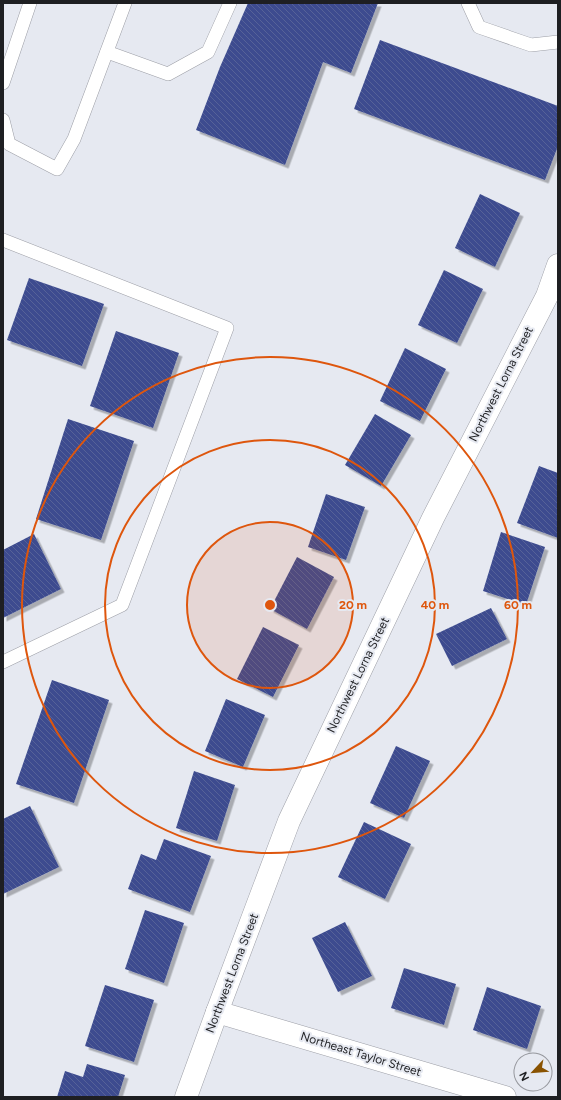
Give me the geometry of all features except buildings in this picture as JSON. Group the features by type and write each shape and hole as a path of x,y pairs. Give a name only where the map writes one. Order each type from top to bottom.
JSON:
{"street":[{"name":"Northwest Lorna Street","path":"186,1097 289,821 434,518 547,296 558,265"},
{"name":"Northeast Taylor Street","path":"217,1012 505,1097"}],"lane":[{"path":"3,83 30,3"},
{"path":"3,120 9,144 57,169 74,139 125,3"},
{"path":"107,52 168,74 208,52 230,3"},
{"path":"468,3 480,27 531,45 558,42"},
{"path":"3,240 227,328 122,605 3,662"}]}
